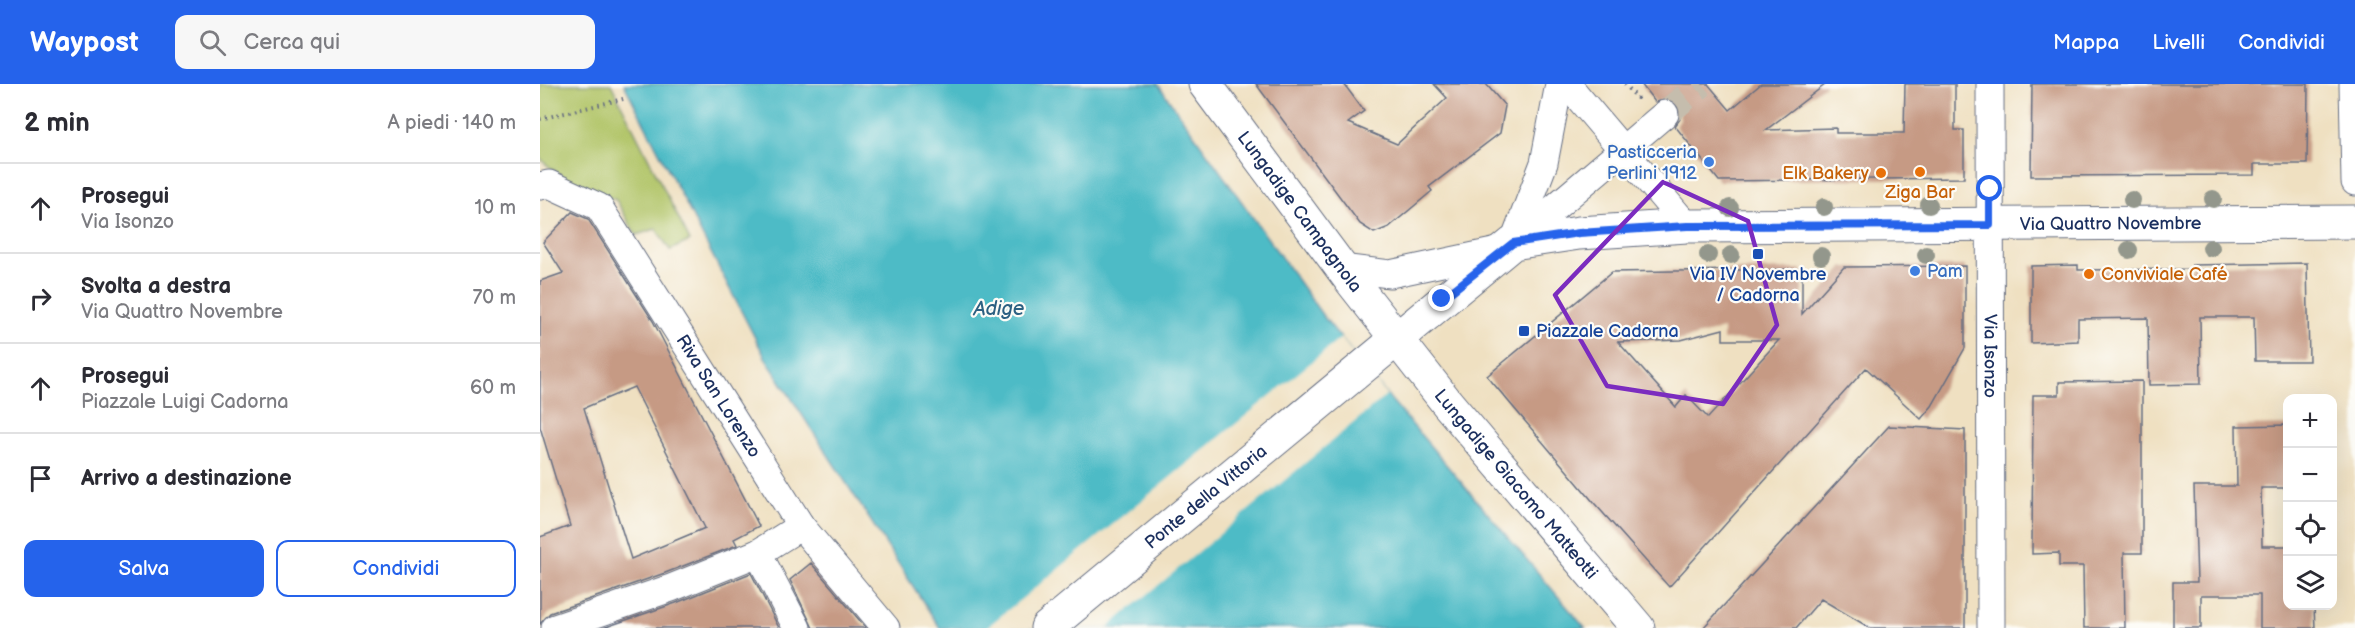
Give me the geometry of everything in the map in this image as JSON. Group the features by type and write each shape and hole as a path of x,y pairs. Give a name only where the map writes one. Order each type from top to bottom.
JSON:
{"street":[{"name":"Lungadige Campagnola","path":"1205,84 1396,339"},
{"path":"1508,246 1544,163 1559,84"},
{"path":"1566,84 1687,226"},
{"name":"Via Isonzo","path":"1990,84 1991,628"},
{"path":"2353,84 2355,182"},
{"path":"1341,268 1390,274 1508,246 1665,114"},
{"name":"Riva San Lorenzo","path":"540,186 549,184 599,207 801,526 886,628"},
{"name":"Via Quattro Novembre","path":"1508,246 1579,233 1687,226 2355,222"},
{"name":"Ponte della Vittoria","path":"1047,628 1508,246"},
{"name":"Lungadige Giacomo Matteotti","path":"1396,339 1472,434 1638,628"},
{"path":"555,628 671,588 758,553 801,526"},
{"path":"758,553 796,628"}],"path":[{"path":"1625,84 1636,98 1641,94"},
{"path":"540,119 627,98"}],"highlighted area":[{"path":"1663,182 1748,221 1777,325 1723,404 1607,386 1555,295"}],"green space":[{"path":"540,84 611,84 690,241 670,250 656,229 636,235 616,200 566,178 540,158"}],"water":[{"name":"Adige","path":"624,84 1158,84 1323,316 1585,628 940,628 766,359"}],"pier":[{"path":"1341,338 1387,395 1107,628 986,628"}],"building":[{"path":"1256,84 1344,84 1364,111 1348,123 1397,144 1447,98 1434,84 1486,84 1505,106 1500,133 1429,187 1432,191 1389,227 1374,233 1360,224"},
{"path":"1641,84 1708,84 1730,110 1761,84 1826,84 1766,130 1836,128 1836,133 1904,133 1905,84 1955,84 1955,130 1964,130 1964,178 1719,181 1675,126 1680,119 1677,104 1670,99 1655,102"},
{"path":"2032,84 2308,84 2307,164 2254,164 2254,175 2031,176"},
{"path":"572,212 588,219 653,321 759,526 734,539 737,545 550,613 540,624 540,537 570,526 540,427 540,281 563,273 543,242","holes":["634,387 705,528 631,559 584,408"]},
{"path":"2307,263 2309,361 2255,361 2254,317 2200,317 2201,384 2149,385 2148,318 2078,319 2078,341 2031,343 2031,266 2078,265 2078,270 2192,269 2192,265"},
{"path":"1965,266 1965,348 1932,406 1921,419 1866,368 1669,587 1595,504 1487,376 1612,272 1802,269 1802,314 1844,267","holes":["1723,329 1723,340 1779,340 1708,418 1686,395 1676,407 1618,342 1681,340"]},
{"path":"2142,381 2142,553 2124,553 2125,628 2084,628 2083,566 2059,566 2059,553 2032,554 2033,395 2059,395 2059,382"},
{"path":"2283,425 2283,488 2261,488 2262,546 2283,546 2283,610 2314,610 2315,628 2260,628 2260,595 2201,595 2201,628 2173,628 2173,582 2197,582 2194,486 2237,486 2236,426"},
{"path":"1889,426 1965,430 1965,628 1870,628 1821,599 1796,628 1703,628"},
{"path":"811,563 866,628 813,628 790,580"},
{"path":"751,573 779,628 603,628 676,603"}],"tunnel":[{"path":"1665,114 1702,84"}],"place":[{"name":"Pasticceria Perlini 1912","path":"1709,162"},
{"name":"Ziga Bar","path":"1920,172"},
{"name":"Elk Bakery","path":"1881,173"},
{"name":"Via IV Novembre / Cadorna","path":"1758,254"},
{"name":"Pam","path":"1915,271"},
{"name":"Conviviale Café","path":"2089,274"},
{"name":"Piazzale Cadorna","path":"1524,331"}],"route":[{"path":"1442,299 1513,243 1579,233 1687,226 1990,225 1990,189"}]}
